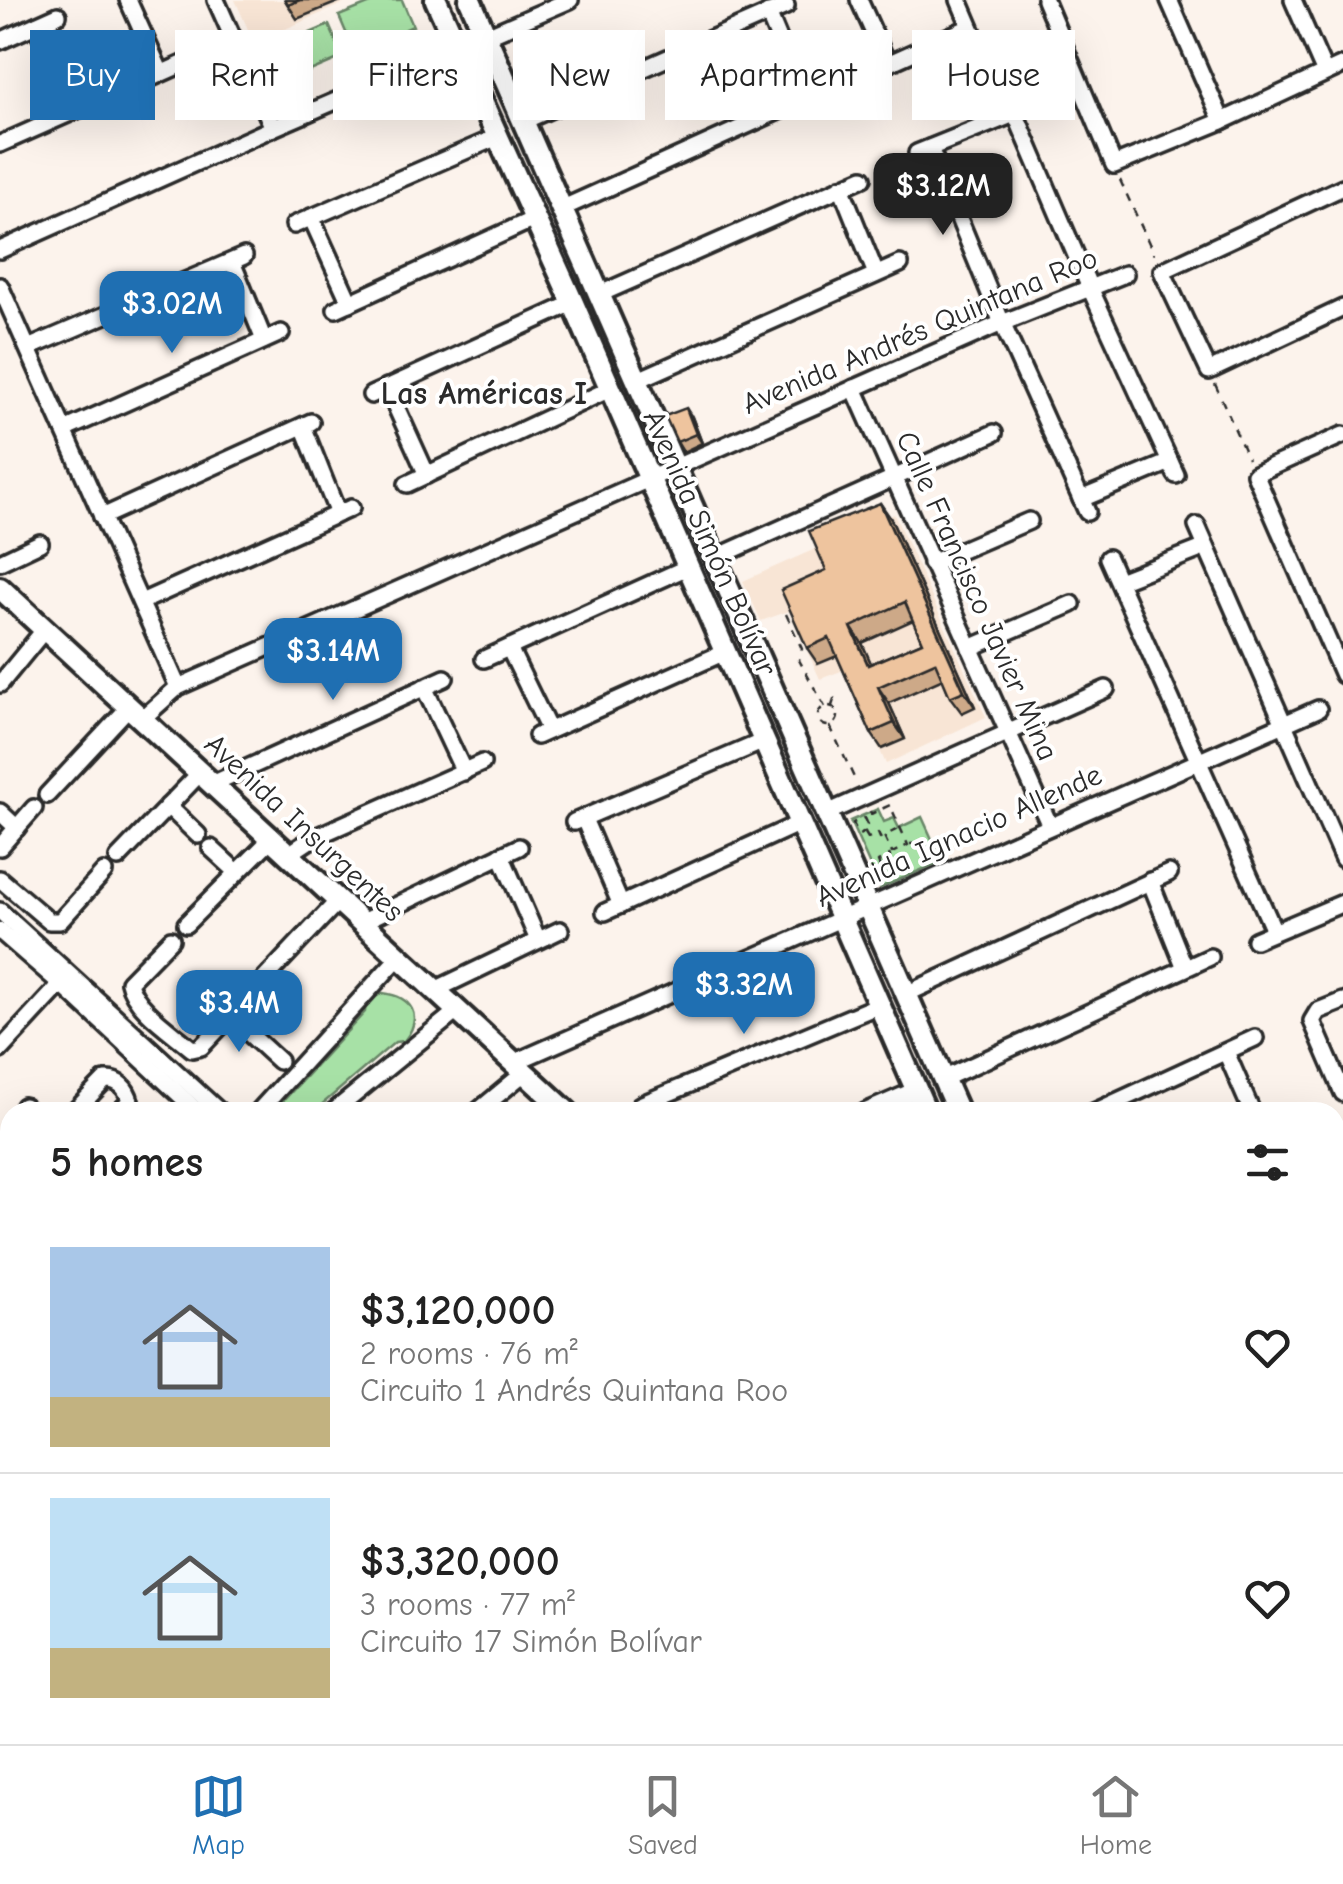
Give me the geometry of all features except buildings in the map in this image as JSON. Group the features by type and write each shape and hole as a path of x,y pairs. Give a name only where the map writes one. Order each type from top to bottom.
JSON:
{"main road":[{"name":"Avenida Simón Bolívar","path":"436,0 449,30"},
{"name":"Avenida Simón Bolívar","path":"470,0 483,30"},
{"name":"Avenida Simón Bolívar","path":"493,52 954,1102"},
{"name":"Avenida Simón Bolívar","path":"490,120 921,1102"},
{"name":"Avenida Insurgentes","path":"2,594 45,629 556,1102"},
{"path":"745,698 772,688"}],"street":[{"path":"128,0 155,76 175,67"},
{"path":"216,0 229,30"},
{"path":"493,33 570,0"},
{"path":"859,0 882,66 970,28 958,0"},
{"path":"1045,0 1114,164 1343,64"},
{"path":"1170,0 1222,120"},
{"path":"1293,0 1325,73"},
{"path":"524,121 786,6"},
{"path":"768,14 775,30"},
{"path":"0,40 58,15"},
{"path":"36,25 38,30"},
{"path":"0,250 333,103"},
{"path":"0,144 54,120"},
{"path":"269,120 273,128"},
{"path":"563,208 758,120"},
{"path":"999,120 923,151 1084,506 1173,469 1017,120"},
{"path":"294,225 497,136"},
{"path":"600,294 863,178"},
{"path":"1343,186 1162,271 1209,370 1343,308"},
{"path":"841,187 876,274"},
{"path":"310,217 343,306 534,219"},
{"path":"28,348 238,259 264,340"},
{"path":"638,380 900,264"},
{"name":"Avenida Andrés Quintana Roo","path":"47,795 136,713 178,687 1002,323 1125,274"},
{"path":"0,286 178,687"},
{"path":"371,395 573,304"},
{"path":"64,430 281,333"},
{"path":"387,387 427,475"},
{"name":"Calle Francisco Javier Mina","path":"854,388 1050,826"},
{"path":"407,484 610,389"},
{"path":"102,516 307,424 344,511 140,602"},
{"path":"715,558 994,433"},
{"path":"1343,435 1255,474 1343,675"},
{"path":"932,562 1029,520"},
{"path":"1197,526 1343,859"},
{"path":"0,562 40,543"},
{"path":"1118,581 1206,547"},
{"path":"1108,558 1274,931"},
{"path":"484,659 688,567"},
{"path":"970,648 1072,604"},
{"path":"0,684 45,629"},
{"path":"509,648 543,733 725,652"},
{"path":"118,858 168,806 206,778 446,678"},
{"path":"424,687 464,772"},
{"path":"827,813 1106,688"},
{"name":"Avenida Ignacio Allende","path":"486,1102 518,1068 841,918 1318,709"},
{"path":"621,904 579,820 764,740"},
{"path":"289,854 313,838 482,763"},
{"path":"168,806 198,835"},
{"path":"0,846 34,808"},
{"path":"0,812 17,828"},
{"path":"605,912 800,823"},
{"path":"186,924 271,839"},
{"path":"362,922 520,847"},
{"path":"211,848 237,872"},
{"path":"502,855 538,940"},
{"path":"0,879 49,922 60,921 104,872"},
{"path":"906,994 1169,873"},
{"path":"1150,881 1185,968"},
{"path":"16,892 1,911 209,1102"},
{"path":"254,990 338,901"},
{"path":"1255,940 1343,903"},
{"path":"435,990 560,930"},
{"path":"0,931 188,1102"},
{"path":"171,938 129,982 131,994 192,1049 201,1047 242,1004"},
{"path":"944,1079 1210,957"},
{"path":"267,1102 399,958"},
{"path":"0,1050 62,984"},
{"path":"1343,1002 1313,1016 1312,1021 1343,1094"},
{"path":"649,1102 879,1005"},
{"path":"345,1102 456,1010"},
{"path":"230,1016 279,1061"},
{"path":"146,1042 164,1024"},
{"path":"1116,1102 1255,1038"},
{"path":"1226,1052 1248,1102"},
{"path":"122,1084 145,1061"},
{"path":"84,1102 105,1080 122,1084"},
{"path":"122,1084 129,1102"},
{"path":"888,1102 916,1090"},
{"path":"661,1097 666,1102"}],"path":[{"path":"1114,164 1162,271"},
{"path":"1209,370 1255,474"},
{"path":"786,614 802,648 799,660 825,707"},
{"path":"830,726 838,717 832,707 837,691"},
{"path":"825,707 832,707"},
{"path":"825,707 818,717 830,726"},
{"path":"830,726 871,814 890,805 908,845"},
{"path":"865,832 868,838 878,833 880,838 900,828"},
{"path":"884,836 892,853"},
{"path":"881,868 878,862 908,845 924,843 926,848"}],"shaded area":[{"path":"235,0 351,0 283,30 248,30"},
{"path":"894,514 986,717 886,764 844,670 820,679 789,611 761,621 743,581"}],"green space":[{"path":"378,0 402,0 413,26 404,30 345,30 339,16"},
{"path":"329,25 333,61 313,70 313,32"},
{"path":"878,809 884,822 894,818 899,828 922,817 942,861 880,888 850,821"},
{"path":"383,993 408,1003 414,1016 404,1041 395,1042 325,1102 282,1102 365,1012 366,1001"}],"district":[{"name":"Las Américas I","path":"484,393"}]}
